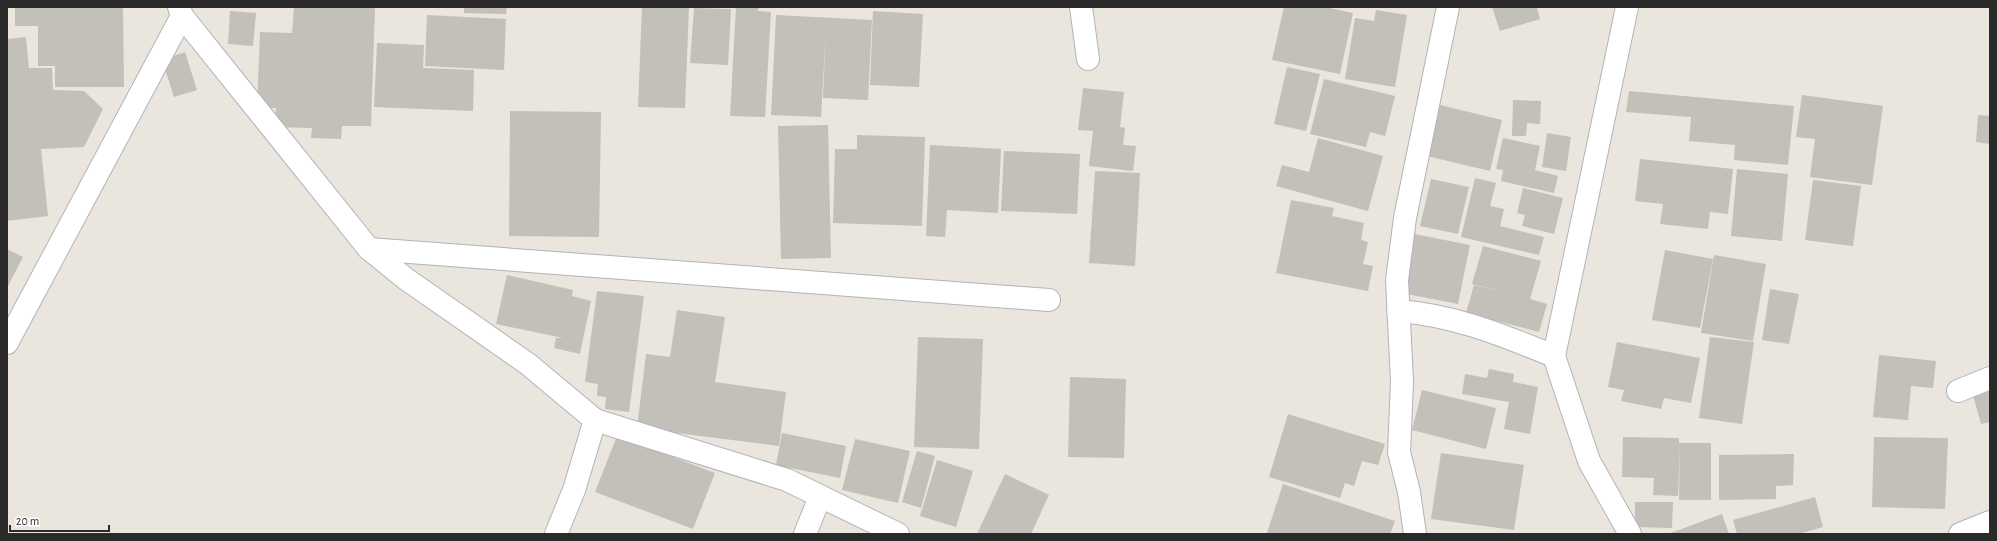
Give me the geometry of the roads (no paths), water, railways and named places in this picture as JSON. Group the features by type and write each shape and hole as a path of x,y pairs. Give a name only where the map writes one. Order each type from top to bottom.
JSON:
{"street":[{"path":"1081,7 1088,59"},
{"path":"1415,534 1409,492 1399,452 1402,382 1397,280 1406,218 1448,7"},
{"path":"1627,7 1554,356 1589,460 1630,534"},
{"path":"7,343 180,11 369,249 406,279 528,364 595,420 787,480 898,534"},
{"path":"369,249 1049,300"},
{"path":"1398,311 1427,313 1486,328 1554,356"},
{"path":"1958,391 1990,378"},
{"path":"556,534 574,490 595,420"},
{"path":"805,534 820,497"},
{"path":"1960,534 1990,522"}]}
